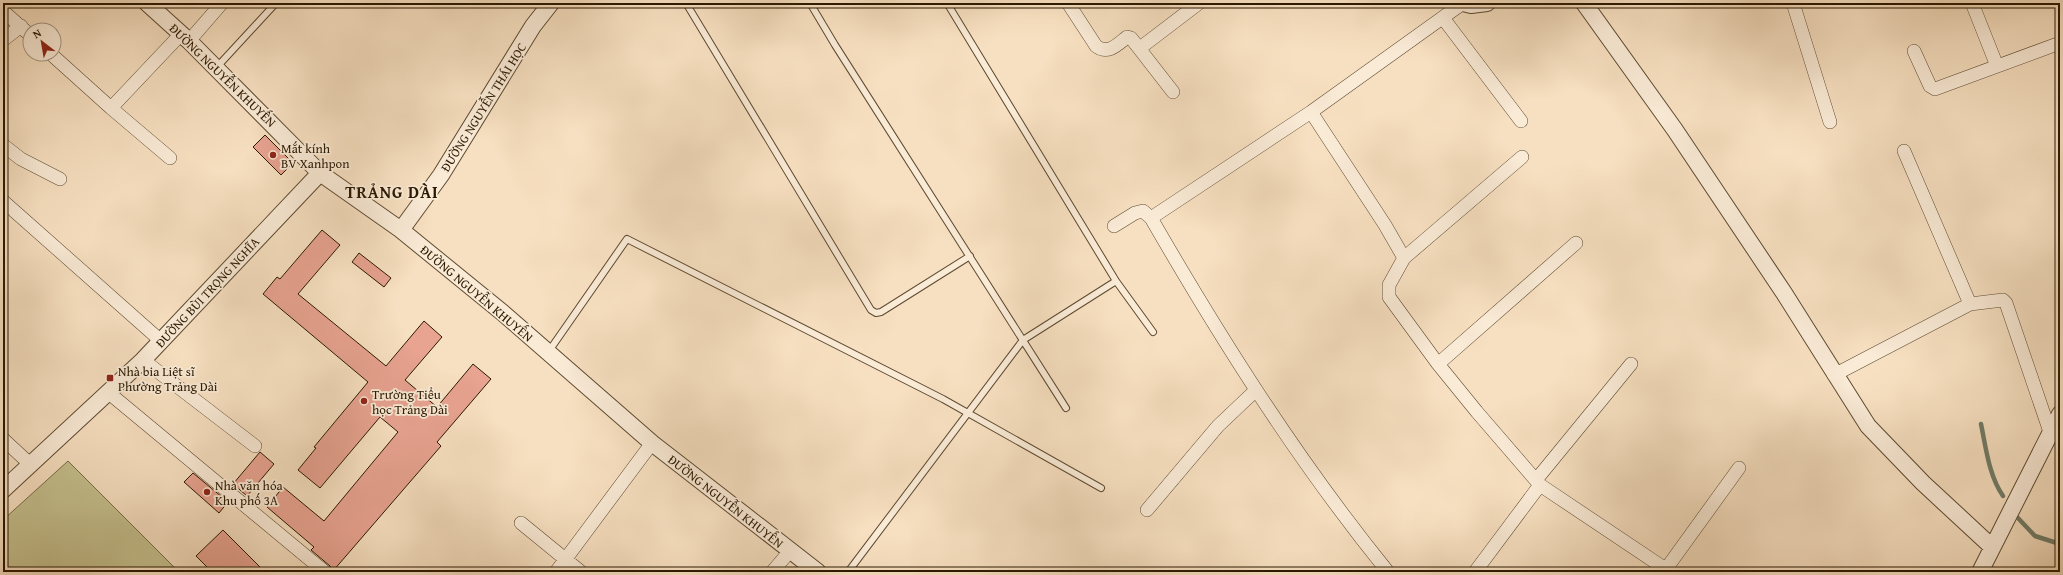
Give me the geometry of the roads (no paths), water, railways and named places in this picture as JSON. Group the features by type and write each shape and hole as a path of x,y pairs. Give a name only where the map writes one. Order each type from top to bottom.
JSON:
{"street":[{"name":"ĐƯỜNG NGUYỄN KHUYẾN","path":"147,3 185,37 320,172 401,230 503,313 652,443 818,572"},
{"path":"111,108 222,3"},
{"name":"ĐƯỜNG NGUYỄN THÁI HỌC","path":"401,230 441,175 533,26 551,3"},
{"path":"1068,3 1096,46 1102,50 1110,50 1127,37 1131,38 1173,92"},
{"path":"1140,48 1199,3"},
{"path":"1151,218 1311,112 1463,3 1471,5 1487,3"},
{"path":"1584,3 1675,130 1784,293 1834,375 1868,426 1923,483 1992,547"},
{"path":"1793,3 1830,122"},
{"path":"1972,3 1997,66"},
{"path":"3,10 22,28"},
{"path":"1443,18 1521,121"},
{"path":"3,40 22,32"},
{"path":"1914,51 1930,86 1935,89 2060,43"},
{"path":"60,62 170,158"},
{"path":"1311,112 1385,225 1404,258"},
{"path":"3,145 21,159 60,179"},
{"path":"1904,151 1970,304"},
{"path":"1522,157 1404,258 1388,285 1389,297 1438,364 1538,483 1660,569 1739,468"},
{"name":"ĐƯỜNG BÙI TRỌNG NGHĨA","path":"3,490 143,360 320,172"},
{"path":"3,201 161,341"},
{"path":"1114,226 1135,213 1143,211 1151,218 1198,299 1256,390 1299,454 1348,521 1388,572"},
{"path":"1438,364 1576,243"},
{"path":"1834,375 1970,304 2003,300 2006,303 2050,432"},
{"path":"143,360 255,446"},
{"path":"1475,572 1538,483 1631,364"},
{"path":"1147,510 1218,426 1256,390"},
{"path":"109,392 325,572"},
{"path":"1980,572 2060,414"},
{"path":"3,439 31,465"},
{"path":"556,572 652,443"},
{"path":"521,523 581,572"},
{"path":"772,572 790,551"}],"lane":[{"path":"216,68 276,3"},
{"path":"686,3 871,310 876,313 881,312 970,256"},
{"path":"810,3 1066,408"},
{"path":"947,3 1116,281 1153,332"},
{"path":"548,352 627,240 943,399 1102,488"},
{"path":"848,572 967,413 1024,340 1116,281"}],"waterway":[{"path":"1981,424 1991,471 2003,496"},
{"path":"2018,518 2035,536 2060,544"}],"place":[{"name":"Mắt kính BV Xanhpon","path":"273,155"},
{"name":"Nhà bia Liệt sĩ Phường Trảng Dài","path":"110,378"},
{"name":"Trường Tiểu học Trảng Dài","path":"364,401"},
{"name":"Nhà văn hóa Khu phố 3A","path":"207,492"}],"district":[{"name":"TRẢNG DÀI","path":"392,192"}]}
